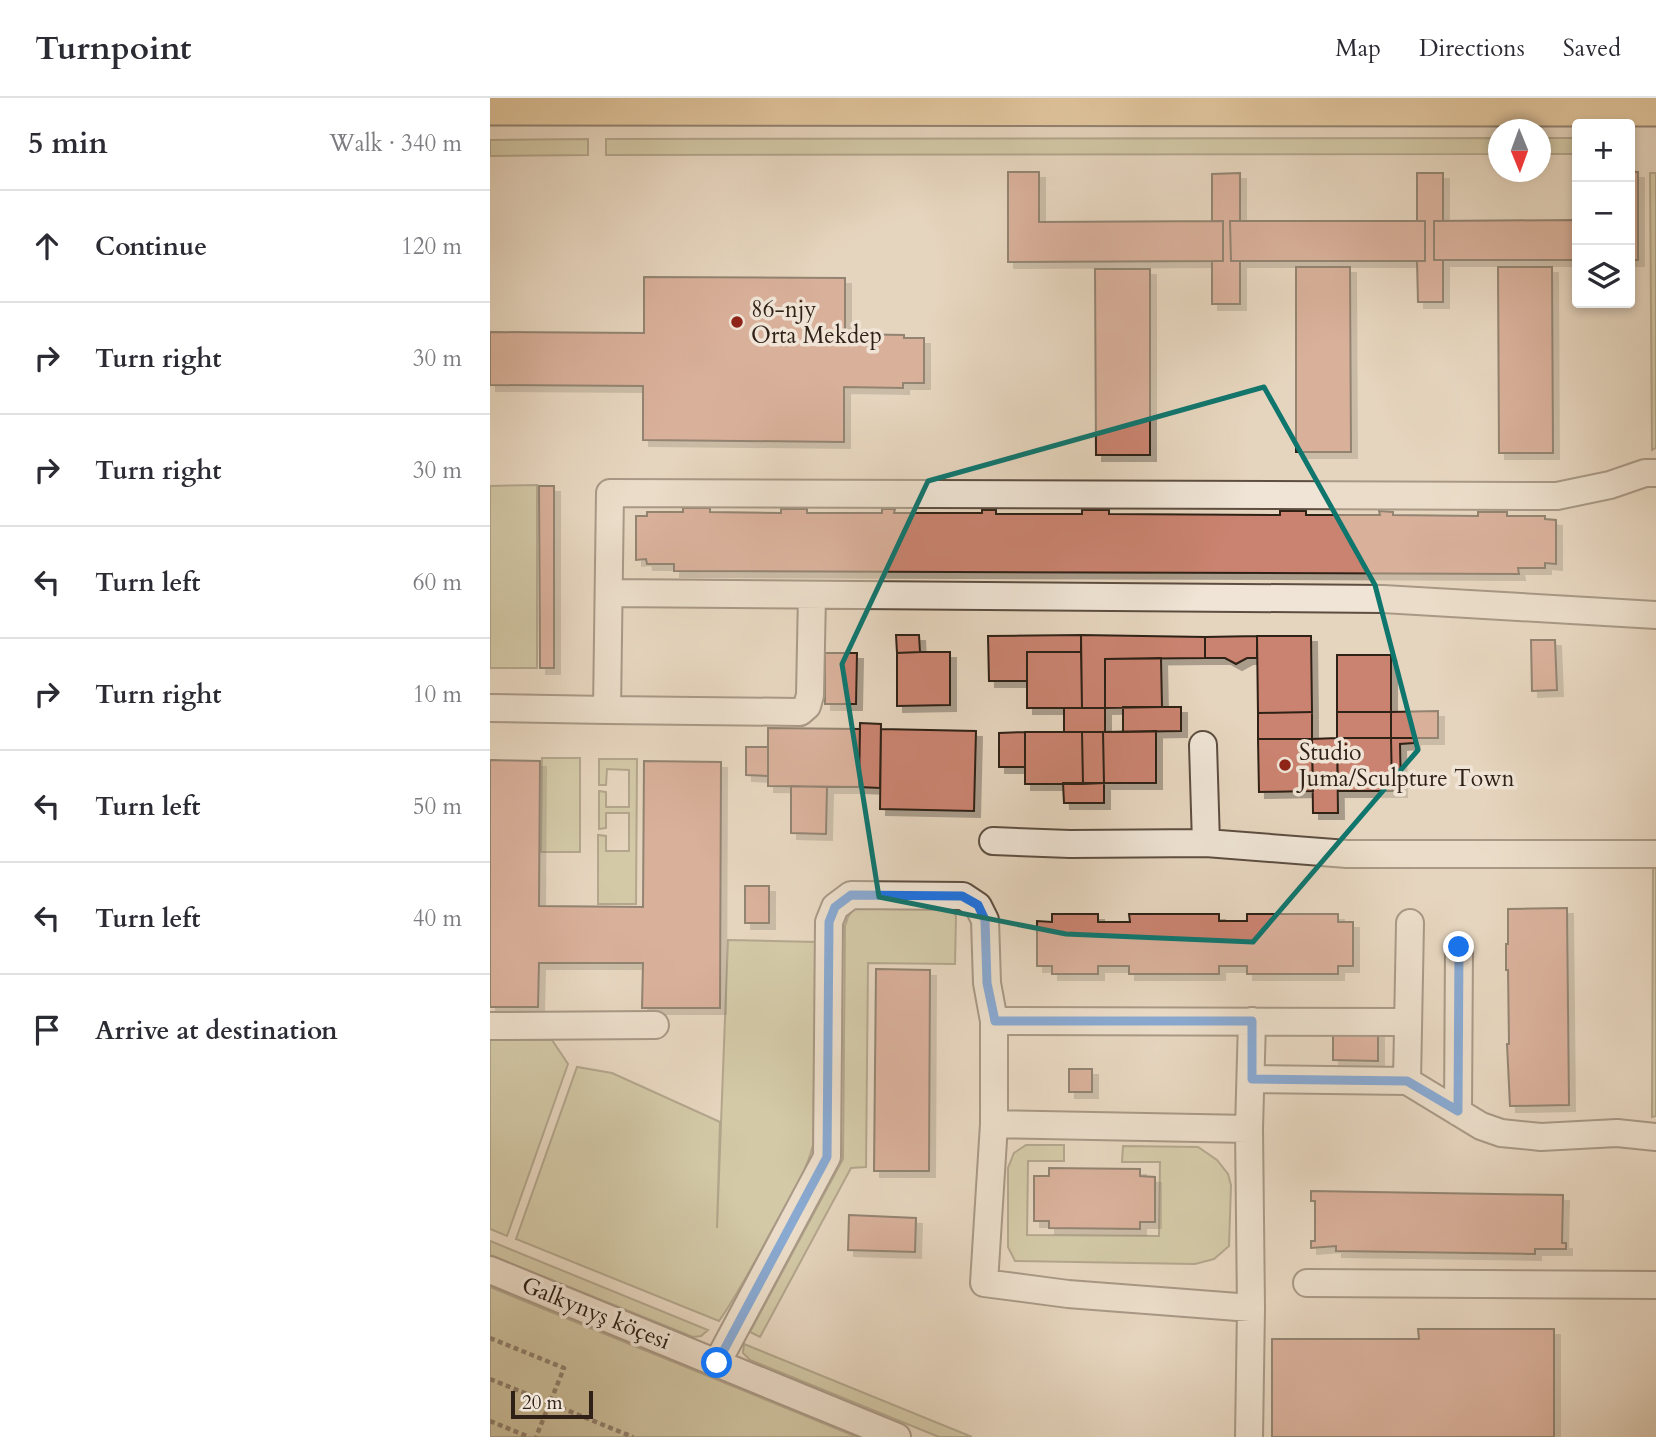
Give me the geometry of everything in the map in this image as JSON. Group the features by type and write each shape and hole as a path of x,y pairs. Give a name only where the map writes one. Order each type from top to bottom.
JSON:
{"main road":[{"path":"490,108 1656,109"}],"street":[{"path":"607,710 611,493 1557,496 1610,485 1645,473 1656,473"},
{"path":"609,593 1383,599 1656,615"},
{"path":"490,708 800,712 807,706 810,695 812,595"},
{"path":"1203,745 1206,843"},
{"path":"993,841 1070,844 1206,843 1347,854 1656,854"},
{"path":"717,1363 827,1157 829,922 835,907 851,895 962,896 978,905 985,920 987,983 995,1021 994,1124 984,1283 1068,1294 1251,1308"},
{"path":"1407,1081 1410,923"},
{"path":"1458,1111 1459,947"},
{"path":"995,1021 1408,1022"},
{"path":"1248,1437 1252,1021"},
{"path":"490,1026 654,1026"},
{"path":"1252,1079 1407,1081 1481,1126 1501,1133 1541,1137 1617,1133 1656,1138"},
{"path":"994,1124 1249,1129"},
{"name":"Galkynyş köçesi","path":"490,1270 897,1437"},
{"path":"1307,1283 1656,1285"}],"path":[{"path":"490,1338 564,1368 536,1437"},
{"path":"490,1379 633,1437"},
{"path":"490,1421 529,1437"}],"highlighted area":[{"path":"1264,387 1375,585 1418,750 1253,942 1066,934 879,897 842,664 928,481"}],"shaded area":[{"path":"1488,138 1488,154 606,155 606,139"},
{"path":"1551,138 1572,138 1572,154 1551,154"},
{"path":"588,139 588,155 490,156 490,140"},
{"path":"1650,173 1656,173 1656,448 1652,450"},
{"path":"537,485 537,668 490,668 490,486"},
{"path":"542,758 580,758 580,852 541,852"},
{"path":"599,759 637,759 636,904 598,904 598,835 606,836 606,851 629,851 629,813 606,813 606,828 599,829 599,791 606,792 606,807 629,807 629,770 607,769 606,785 599,785"},
{"path":"1653,867 1656,868 1656,1116 1652,1117"},
{"path":"854,908 950,908 956,916 955,964 868,963 866,1167 851,1168 760,1337 750,1332 843,1159 845,926"},
{"path":"728,940 816,942 813,1145 796,1187 741,1287 719,1321 516,1239 577,1067 612,1073 720,1122 717,1228"},
{"path":"490,1040 552,1040 568,1064 507,1236 490,1229"},
{"path":"1026,1145 1064,1145 1064,1161 1028,1161 1027,1235 1159,1236 1160,1162 1122,1162 1123,1146 1198,1147 1217,1160 1228,1174 1231,1185 1229,1246 1214,1259 1195,1264 1015,1261 1008,1247 1008,1168 1014,1153"},
{"path":"490,1241 708,1330 701,1336 693,1337 490,1255"},
{"path":"490,1287 857,1437 490,1437"},
{"path":"744,1344 972,1437 939,1437 750,1360 743,1353"}],"building":[{"path":"1008,172 1039,172 1039,222 1223,221 1223,261 1008,262"},
{"path":"1635,172 1638,172 1638,260 1635,260"},
{"path":"1240,173 1240,221 1230,221 1231,261 1240,261 1240,304 1212,304 1212,261 1223,261 1223,221 1212,221 1212,174"},
{"path":"1417,173 1443,173 1443,221 1434,221 1434,260 1443,260 1443,302 1418,302 1417,261 1425,261 1425,221 1417,221"},
{"path":"1572,220 1572,260 1434,260 1434,221"},
{"path":"1230,221 1425,221 1425,261 1231,261"},
{"path":"1296,267 1350,267 1351,452 1296,452"},
{"path":"1498,267 1552,267 1553,453 1499,453"},
{"path":"1095,269 1150,269 1150,455 1096,455"},
{"path":"644,277 845,278 845,334 924,338 924,383 903,383 903,388 844,387 844,442 643,440 643,386 490,385 490,332 644,333"},
{"path":"539,486 554,486 554,668 540,668"},
{"path":"683,508 710,508 710,512 781,513 781,509 807,509 807,513 882,513 882,509 895,509 894,513 982,513 982,510 996,510 996,514 1082,514 1082,510 1109,510 1109,514 1280,515 1280,511 1306,511 1306,515 1380,515 1379,511 1393,512 1393,515 1478,516 1478,512 1507,512 1507,516 1545,516 1545,519 1556,520 1556,564 1545,563 1545,568 1518,568 1519,574 674,571 674,564 647,564 646,559 636,560 636,516 647,516 647,512 683,512"},
{"path":"896,635 919,635 920,652 897,653"},
{"path":"1081,635 1081,652 1027,652 1027,681 989,681 988,636"},
{"path":"1081,635 1205,637 1205,658 1105,659 1105,708 1082,708"},
{"path":"1257,636 1257,658 1247,658 1236,664 1225,658 1205,658 1205,637"},
{"path":"1257,636 1311,636 1312,712 1258,713"},
{"path":"1531,640 1555,640 1557,690 1532,691"},
{"path":"950,652 950,705 897,706 897,653"},
{"path":"1027,652 1081,652 1082,708 1027,708"},
{"path":"825,653 857,653 856,704 825,704"},
{"path":"1337,655 1391,655 1391,712 1337,712"},
{"path":"1161,658 1162,707 1105,708 1105,659"},
{"path":"1123,707 1181,707 1181,731 1123,732"},
{"path":"1064,708 1105,708 1105,732 1064,732"},
{"path":"1438,711 1438,738 1391,738 1391,712"},
{"path":"1312,712 1312,739 1258,739 1258,713"},
{"path":"1337,712 1391,712 1391,738 1337,738"},
{"path":"860,723 881,724 880,788 859,787"},
{"path":"768,728 860,729 859,787 768,786"},
{"path":"881,729 976,731 974,811 880,809"},
{"path":"1156,731 1156,783 1104,783 1103,732"},
{"path":"1025,732 1025,767 999,767 999,733"},
{"path":"1025,732 1082,732 1083,784 1025,784"},
{"path":"1082,732 1103,732 1104,783 1083,784"},
{"path":"1337,738 1338,813 1313,813 1312,739"},
{"path":"1337,738 1391,738 1392,791 1338,791"},
{"path":"1391,738 1414,738 1414,743 1400,744 1401,791 1392,791"},
{"name":"Studio Juma/Sculpture Town","path":"1258,739 1312,739 1313,791 1259,792"},
{"path":"746,747 768,747 768,776 746,775"},
{"path":"490,760 540,761 539,906 643,907 644,761 721,762 720,1008 642,1008 643,963 539,963 538,1007 490,1007"},
{"path":"1063,783 1104,783 1104,803 1064,803"},
{"path":"791,786 827,787 826,834 791,833"},
{"path":"745,886 769,886 769,923 745,923"},
{"path":"1567,908 1569,1105 1510,1106 1506,970 1508,909"},
{"path":"1052,914 1098,914 1098,922 1130,922 1129,914 1219,914 1219,921 1247,921 1247,914 1338,914 1338,922 1353,922 1353,966 1338,966 1338,974 1247,974 1247,966 1219,966 1219,974 1129,974 1129,966 1098,966 1098,974 1052,974 1052,966 1037,966 1037,921 1052,922"},
{"path":"876,969 930,970 929,1171 874,1171"},
{"path":"1333,1029 1378,1030 1378,1061 1333,1060"},
{"path":"1069,1069 1092,1069 1092,1092 1069,1092"},
{"path":"1049,1168 1140,1169 1140,1176 1155,1177 1155,1222 1140,1222 1140,1229 1049,1228 1049,1221 1034,1221 1034,1176 1049,1176"},
{"path":"1311,1191 1563,1195 1562,1243 1566,1243 1566,1249 1535,1249 1535,1254 1336,1251 1336,1246 1311,1248 1311,1241 1315,1241 1315,1201 1311,1201"},
{"path":"849,1215 916,1218 915,1252 848,1250"},
{"path":"1418,1329 1554,1329 1554,1437 1272,1437 1272,1339 1419,1339"}],"place":[{"name":"86-njy Orta Mekdep","path":"737,322"},
{"name":"Studio Juma/Sculpture Town","path":"1285,765"}],"route":[{"path":"717,1363 827,1157 829,922 835,907 851,895 962,896 978,905 985,920 987,983 995,1021 1252,1021 1252,1079 1407,1081 1458,1111 1459,947"}]}
